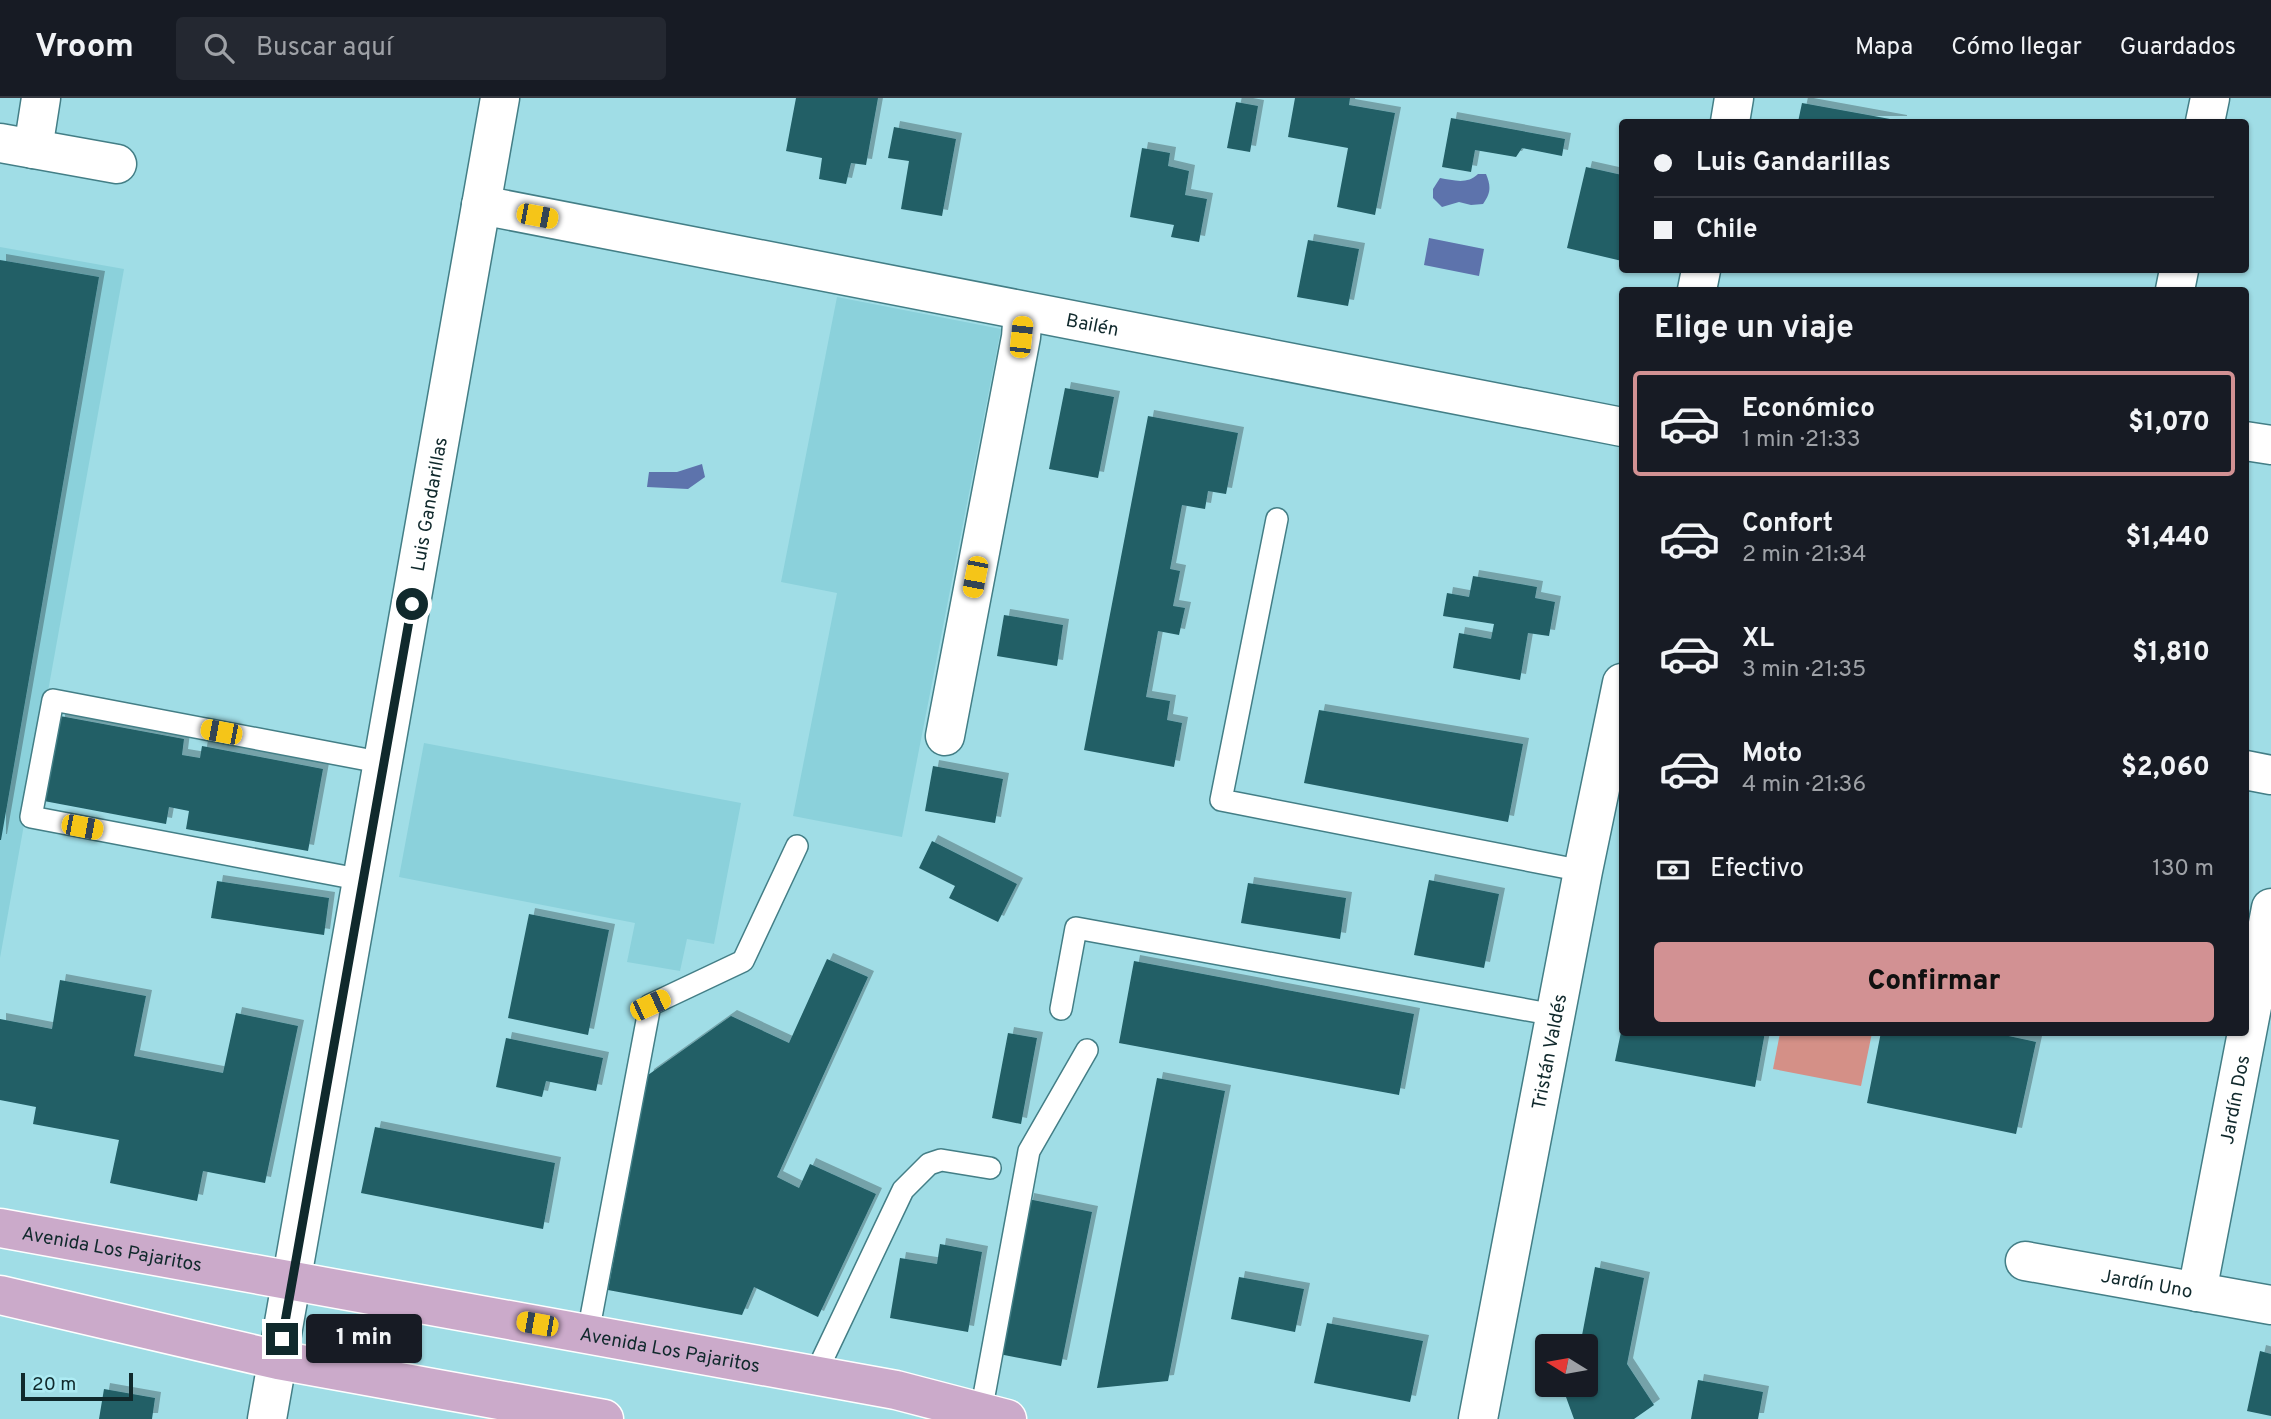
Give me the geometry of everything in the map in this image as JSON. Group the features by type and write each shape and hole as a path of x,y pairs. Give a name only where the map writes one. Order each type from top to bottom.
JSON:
{"main road":[{"name":"Avenida Los Pajaritos","path":"0,1228 896,1390 994,1415"},
{"path":"0,1295 278,1360 604,1419"}],"street":[{"path":"41,98 17,146 117,164"},
{"name":"Luis Gandarillas","path":"267,1419 500,98"},
{"path":"1730,119 1734,98"},
{"path":"2206,119 2210,98"},
{"name":"Bailén","path":"481,205 1619,427"},
{"path":"945,736 1018,351 1023,310"},
{"path":"2249,442 2271,445"},
{"name":"Tristán Valdés","path":"1478,1419 1583,871 1619,709"},
{"path":"2249,771 2271,775"},
{"name":"Jardín Dos","path":"2249,1022 2271,908"},
{"name":"Jardín Dos","path":"2197,1292 2246,1036"},
{"name":"Jardín Uno","path":"2025,1261 2271,1305"}],"lane":[{"path":"1277,519 1222,800 1583,871"},
{"path":"363,880 31,817 53,700 384,763"},
{"path":"588,1333 650,1005 743,961 797,846"},
{"path":"1061,1009 1076,928 1555,1015"},
{"path":"994,1415 1029,1151 1087,1050"},
{"path":"814,1375 903,1190 929,1164 941,1160 990,1168"}],"shaded area":[{"path":"1478,174 1486,174 1489,182 1489,193 1483,204 1459,202 1442,207 1433,198 1433,189 1440,178 1465,181"},
{"path":"1429,238 1484,249 1479,276 1424,265"},
{"path":"0,247 124,269 0,958"},
{"path":"837,297 1001,329 902,837 793,816 837,593 781,582"},
{"path":"702,464 705,477 688,489 647,487 649,472 677,472"},
{"path":"424,743 741,803 714,944 687,939 680,971 627,962 635,923 399,877"},
{"path":"1779,1036 1871,1036 1861,1086 1773,1069"}],"building":[{"path":"796,98 878,98 866,165 851,163 846,184 819,179 822,158 786,151"},
{"path":"1295,98 1350,98 1349,105 1395,113 1375,215 1337,207 1348,148 1288,137"},
{"path":"1236,102 1258,106 1250,152 1227,148"},
{"path":"1802,103 1890,119 1799,119"},
{"path":"1451,118 1565,139 1562,156 1522,148 1516,157 1475,150 1471,172 1442,167"},
{"path":"894,127 956,139 942,216 901,209 909,161 888,158"},
{"path":"1142,148 1170,153 1168,166 1189,171 1185,195 1207,199 1199,242 1171,237 1174,225 1130,217"},
{"path":"1586,167 1619,174 1619,260 1567,248"},
{"path":"1308,240 1359,249 1348,306 1297,297"},
{"path":"0,260 99,277 1,840 0,840"},
{"path":"1065,388 1114,397 1098,478 1049,469"},
{"path":"1148,416 1238,433 1226,494 1208,491 1205,509 1182,505 1170,569 1180,571 1173,606 1185,608 1179,635 1158,631 1146,697 1170,701 1167,720 1182,723 1174,767 1084,750"},
{"path":"1473,576 1537,587 1535,598 1555,602 1549,636 1528,633 1520,680 1453,668 1459,633 1491,639 1494,624 1443,616 1447,593 1469,597"},
{"path":"1004,615 1063,625 1057,666 997,656"},
{"path":"1319,710 1523,744 1508,822 1304,783"},
{"path":"60,716 184,739 182,755 200,758 202,746 323,769 308,851 186,829 189,811 169,807 166,824 44,801"},
{"path":"933,766 1003,779 995,823 925,811"},
{"path":"932,841 1017,884 998,922 949,898 955,886 919,868"},
{"path":"1429,880 1499,894 1484,968 1414,955"},
{"path":"217,881 329,898 324,935 211,918"},
{"path":"1248,883 1346,898 1340,939 1241,923"},
{"path":"529,914 609,930 588,1035 508,1018"},
{"path":"827,959 868,977 777,1177 799,1188 810,1164 876,1194 818,1317 754,1287 742,1315 608,1290 648,1075 731,1016 789,1043"},
{"path":"1134,961 1414,1014 1399,1095 1119,1043"},
{"path":"60,980 146,996 134,1056 223,1073 236,1013 298,1026 265,1183 203,1171 197,1201 110,1183 119,1140 33,1124 36,1107 0,1100 0,1019 52,1029"},
{"path":"1008,1033 1037,1038 1021,1124 992,1118"},
{"path":"1620,1036 1764,1036 1755,1087 1615,1061"},
{"path":"1880,1036 2008,1036 2036,1042 2016,1134 1867,1103"},
{"path":"506,1038 603,1058 596,1091 546,1081 542,1097 496,1087"},
{"path":"1157,1078 1225,1091 1168,1381 1097,1388"},
{"path":"375,1127 555,1163 543,1229 361,1193"},
{"path":"1028,1199 1092,1212 1061,1366 999,1354"},
{"path":"940,1244 982,1252 968,1332 890,1318 900,1258 937,1264"},
{"path":"1595,1267 1644,1278 1627,1364 1654,1405 1634,1419 1574,1419 1566,1397 1598,1397 1598,1334 1582,1334"},
{"path":"1239,1277 1304,1289 1295,1332 1231,1319"},
{"path":"1327,1323 1423,1341 1410,1402 1314,1383"},
{"path":"2260,1351 2271,1354 2271,1416 2247,1411"},
{"path":"1698,1380 1763,1392 1758,1419 1691,1419"},
{"path":"104,1389 155,1398 152,1419 99,1419"}],"route":[{"path":"282,1339 412,604"}]}
